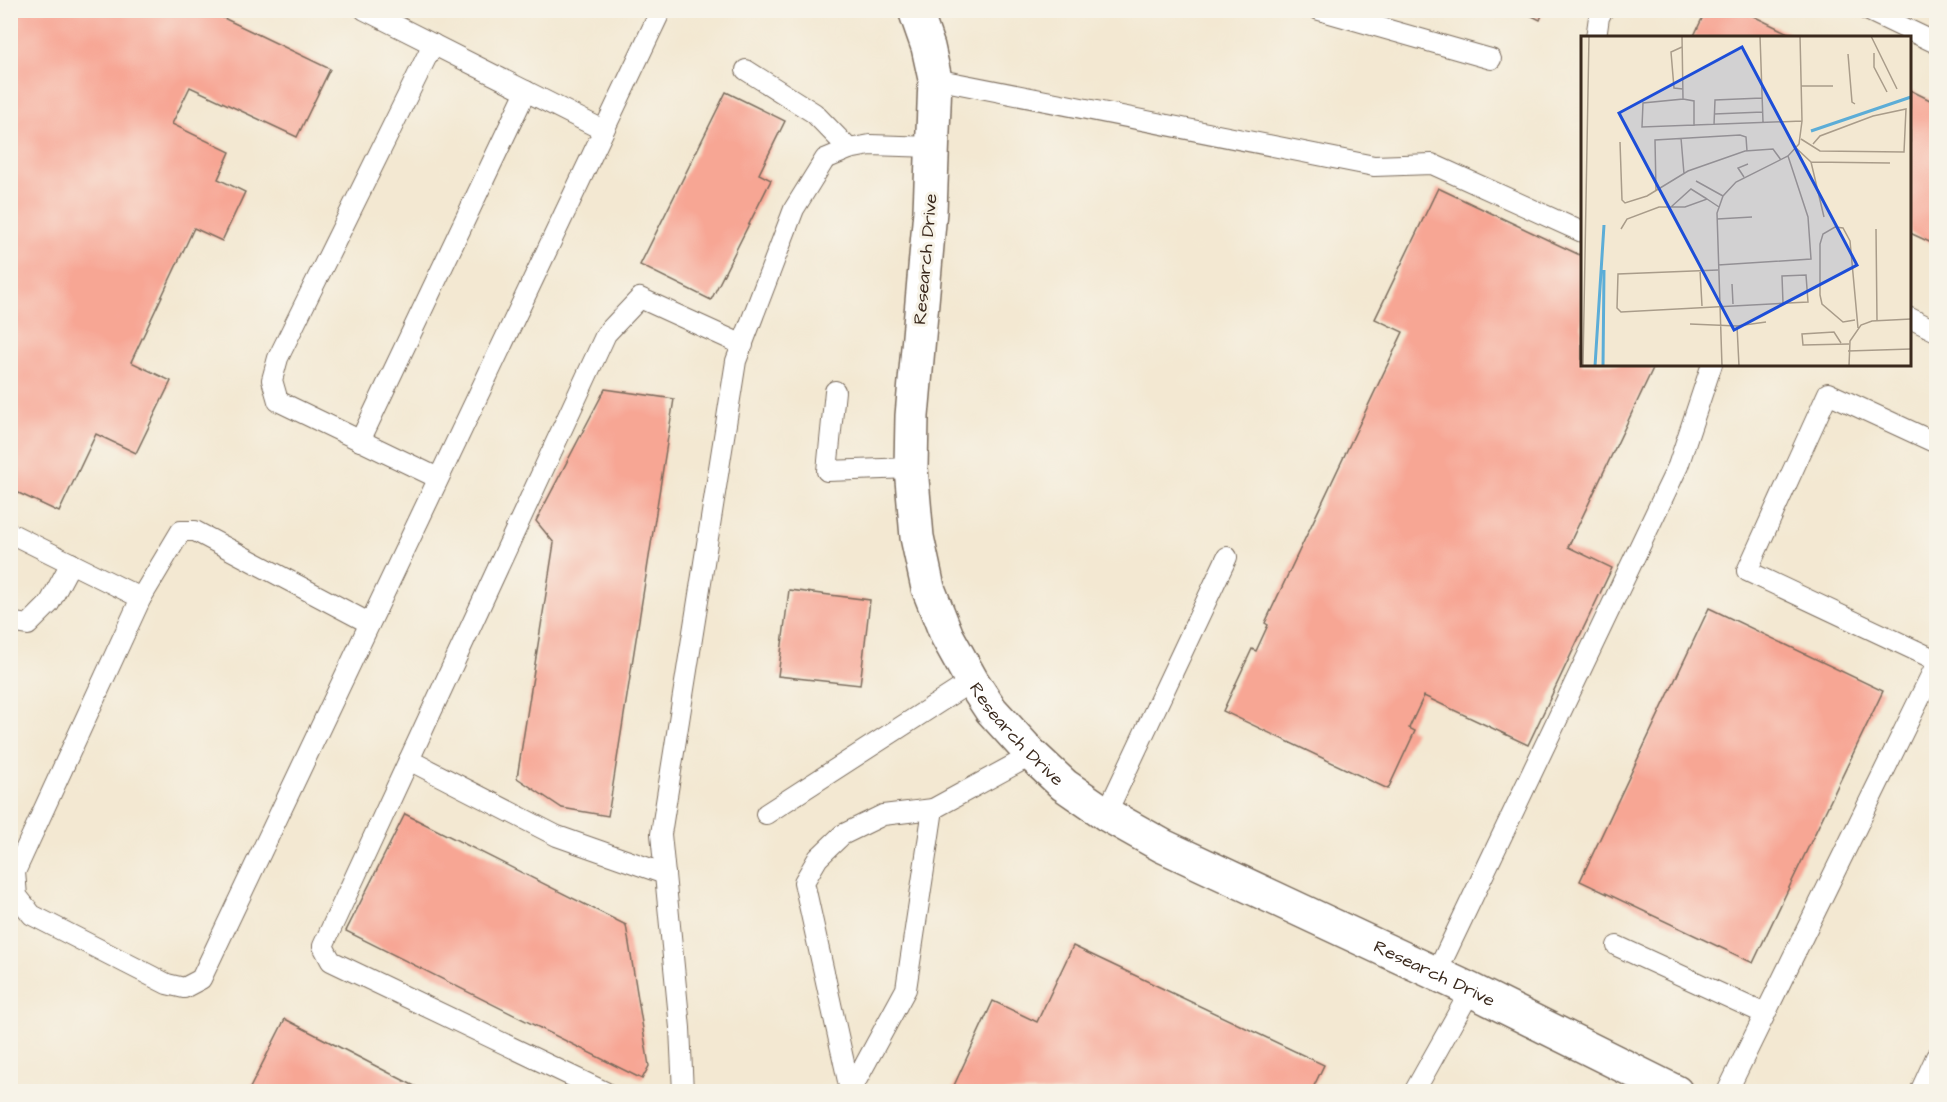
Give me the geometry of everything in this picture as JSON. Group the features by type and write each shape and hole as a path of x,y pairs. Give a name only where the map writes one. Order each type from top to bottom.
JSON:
{"street":[{"name":"Research Drive","path":"915,10 928,47 935,79 930,211 912,416 911,468 917,537 928,588 947,636 991,710 1032,755 1064,785 1106,814 1163,846 1471,990 1676,1092"}],"lane":[{"path":"365,10 603,130"},
{"path":"369,623 195,531 181,531 141,598 15,872 17,896 32,915 167,984 184,988 201,979 661,10"},
{"path":"1319,10 1491,59"},
{"path":"1596,36 1599,16 1603,10"},
{"path":"1867,10 1936,43"},
{"path":"433,44 278,358 272,380 278,401 438,478"},
{"path":"746,70 814,113 849,149"},
{"path":"935,79 1374,166 1432,164 1581,232"},
{"path":"360,441 526,91"},
{"path":"683,1092 680,1028 661,834 736,361 794,209 825,159 849,149 870,145 933,147"},
{"path":"604,1092 331,961 323,946 606,334 640,298 743,345"},
{"path":"1911,318 1936,331"},
{"path":"1436,974 1678,466 1711,366"},
{"path":"835,391 827,471 911,468"},
{"path":"1936,443 1828,393 1747,571 1936,660"},
{"path":"10,533 141,598"},
{"path":"1106,814 1227,557"},
{"path":"19,624 50,604 71,563"},
{"path":"1727,1092 1936,665"},
{"path":"766,814 972,681"},
{"path":"850,1091 804,882 818,858 842,835 883,814 933,809 1032,755"},
{"path":"409,760 557,836 665,874"},
{"path":"850,1091 906,989 933,809"},
{"path":"1617,946 1765,1014"},
{"path":"1414,1092 1471,990"},
{"path":"1920,1092 1935,1065"}],"building":[{"path":"17,10 207,10 330,69 297,137 190,87 172,124 230,152 218,179 245,192 222,241 194,228 131,362 171,381 136,453 96,434 59,512 10,489 10,24"},
{"path":"1520,10 1544,10 1540,20"},
{"path":"1706,10 1741,10 1794,36 1694,36"},
{"path":"1911,90 1936,103 1936,245 1911,233"},
{"path":"726,92 785,121 759,174 771,180 711,300 640,265"},
{"path":"1438,188 1581,256 1581,366 1654,366 1568,547 1612,568 1528,745 1424,696 1409,728 1415,731 1388,789 1223,711 1252,649 1256,651 1268,625 1265,623 1403,332 1375,319"},
{"path":"605,389 674,399 608,816 562,808 517,778 554,543 536,521"},
{"path":"789,590 870,600 860,685 778,676"},
{"path":"1709,608 1883,691 1753,963 1580,881"},
{"path":"405,814 626,925 649,1066 642,1079 346,931"},
{"path":"1073,946 1324,1065 1311,1092 951,1092 993,1001 1037,1022"},
{"path":"285,1019 426,1092 248,1092"}]}
